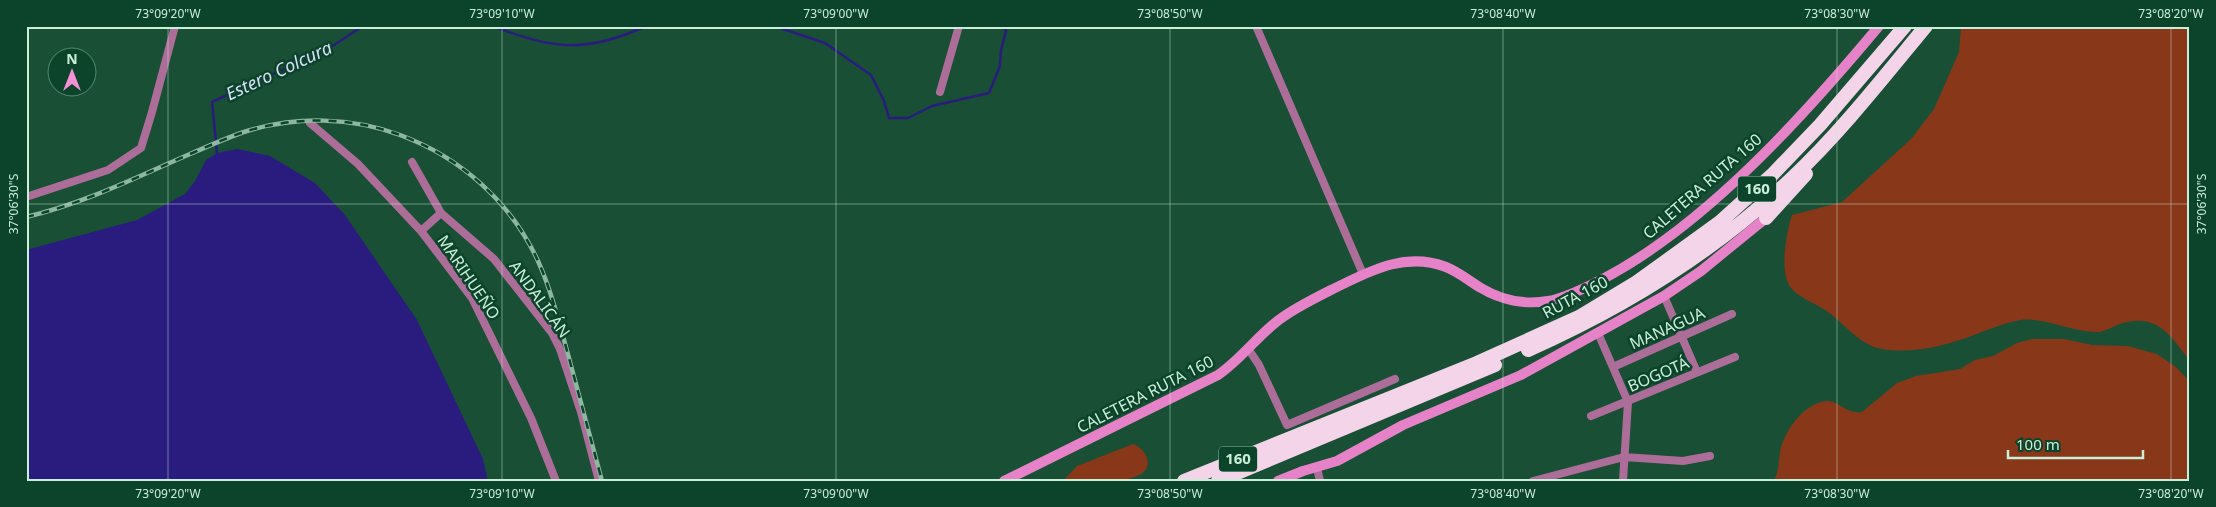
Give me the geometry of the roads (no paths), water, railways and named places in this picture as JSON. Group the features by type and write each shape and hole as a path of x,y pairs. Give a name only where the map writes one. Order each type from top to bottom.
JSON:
{"highway":[{"name":"RUTA 160","path":"1184,481 1477,363 1579,317 1637,282 1700,238 1772,175 1820,125 1905,26"},
{"name":"RUTA 160","path":"1218,481 1452,384 1586,325 1665,278 1741,222 1792,179 1926,26"},
{"path":"1766,218 1796,187 1828,140"}],"street":[{"path":"26,197 108,170 140,148 152,112 174,26"},
{"path":"940,92 959,26"},
{"path":"1256,26 1363,274"},
{"name":"CALETERA RUTA 160","path":"1004,481 1207,381 1229,368 1265,332 1289,313 1363,274 1393,262 1426,262 1456,271 1491,294 1523,302 1558,299 1595,283 1631,264 1665,240 1728,186 1809,107 1879,26"},
{"name":"MARIHUEÑO","path":"310,123 358,164 421,231 472,298 489,329 531,418 556,481"},
{"name":"ANDALICÁN","path":"412,162 442,213 494,259 552,333 560,349 581,412 599,481"},
{"path":"421,231 442,213"},
{"path":"1278,481 1359,451 1403,425 1521,375 1598,334 1664,296 1701,271 1766,218"},
{"path":"1664,296 1697,372"},
{"name":"MANAGUA","path":"1613,367 1732,314"},
{"path":"1598,334 1628,402 1623,481"},
{"path":"1248,350 1259,365 1287,425 1395,379"},
{"name":"BOGOTÁ","path":"1591,416 1735,357"},
{"path":"1533,481 1624,457 1683,461 1710,456"},
{"path":"1317,468 1320,481"}],"waterway":[{"name":"Estero Colcura","path":"217,153 212,102 328,49 363,26"},
{"name":"Estero Colcura","path":"493,26 534,40 570,45 606,41 646,26"},
{"name":"Estero Colcura","path":"774,26 825,43 871,75 884,101 889,118 908,118 932,106 989,93 1000,66 1001,50 1006,31 1004,26"}],"railway":[{"path":"26,217 68,205 130,181 226,139 266,126 304,121 343,122 381,129 422,144 463,169 481,184 498,201 527,240 538,261 552,297 602,481"}]}
